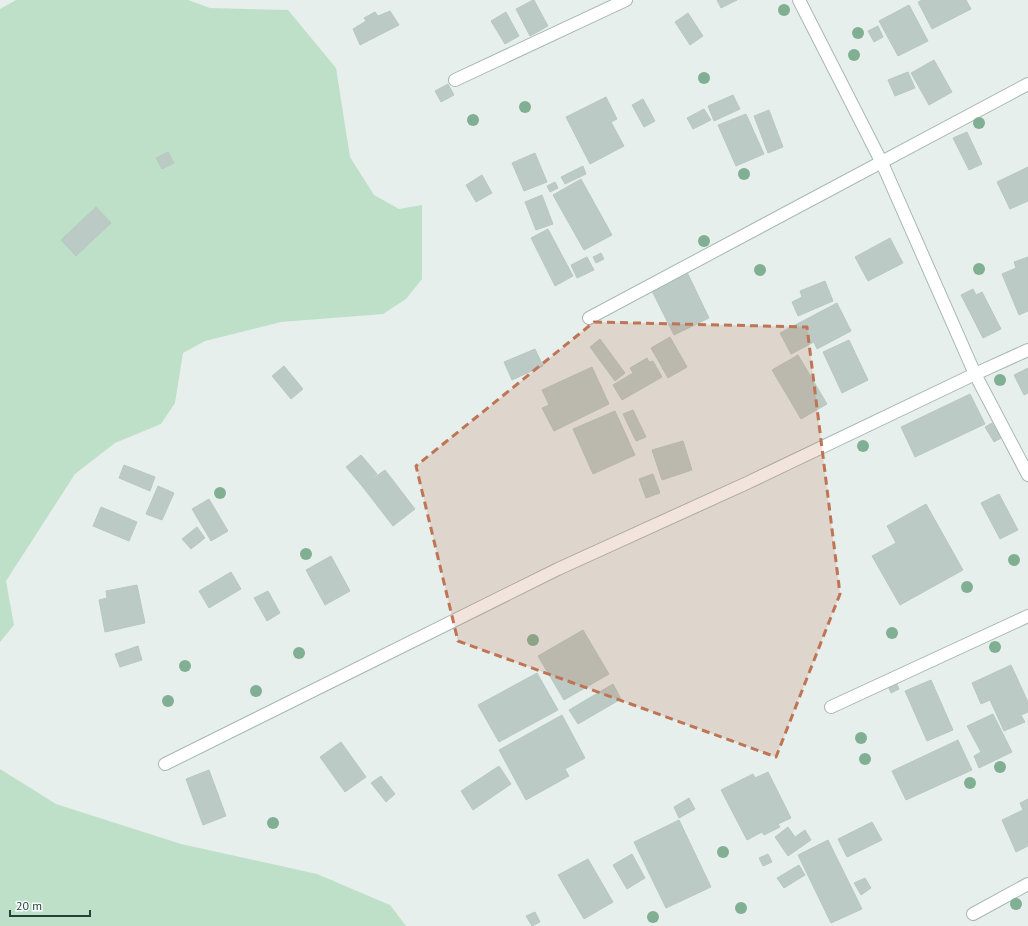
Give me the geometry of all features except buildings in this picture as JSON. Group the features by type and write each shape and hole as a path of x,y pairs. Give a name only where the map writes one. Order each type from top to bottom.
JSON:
{"street":[{"path":"455,80 626,0"},
{"path":"799,0 882,163 975,374 1028,475"},
{"path":"589,318 1028,84"},
{"path":"165,764 558,569 747,483 1028,350"},
{"path":"831,707 1028,616"},
{"path":"973,914 1028,884"}],"highlighted area":[{"path":"594,322 807,327 840,594 776,757 458,641 416,466"}],"green space":[{"path":"16,0 188,0 210,8 288,10 336,68 350,157 374,195 399,209 422,205 422,279 406,299 383,314 281,322 205,341 183,353 175,403 161,424 115,443 75,474 6,581 14,625 0,642 0,9"},
{"path":"0,769 56,804 181,844 317,874 390,905 406,926 0,926"}]}
